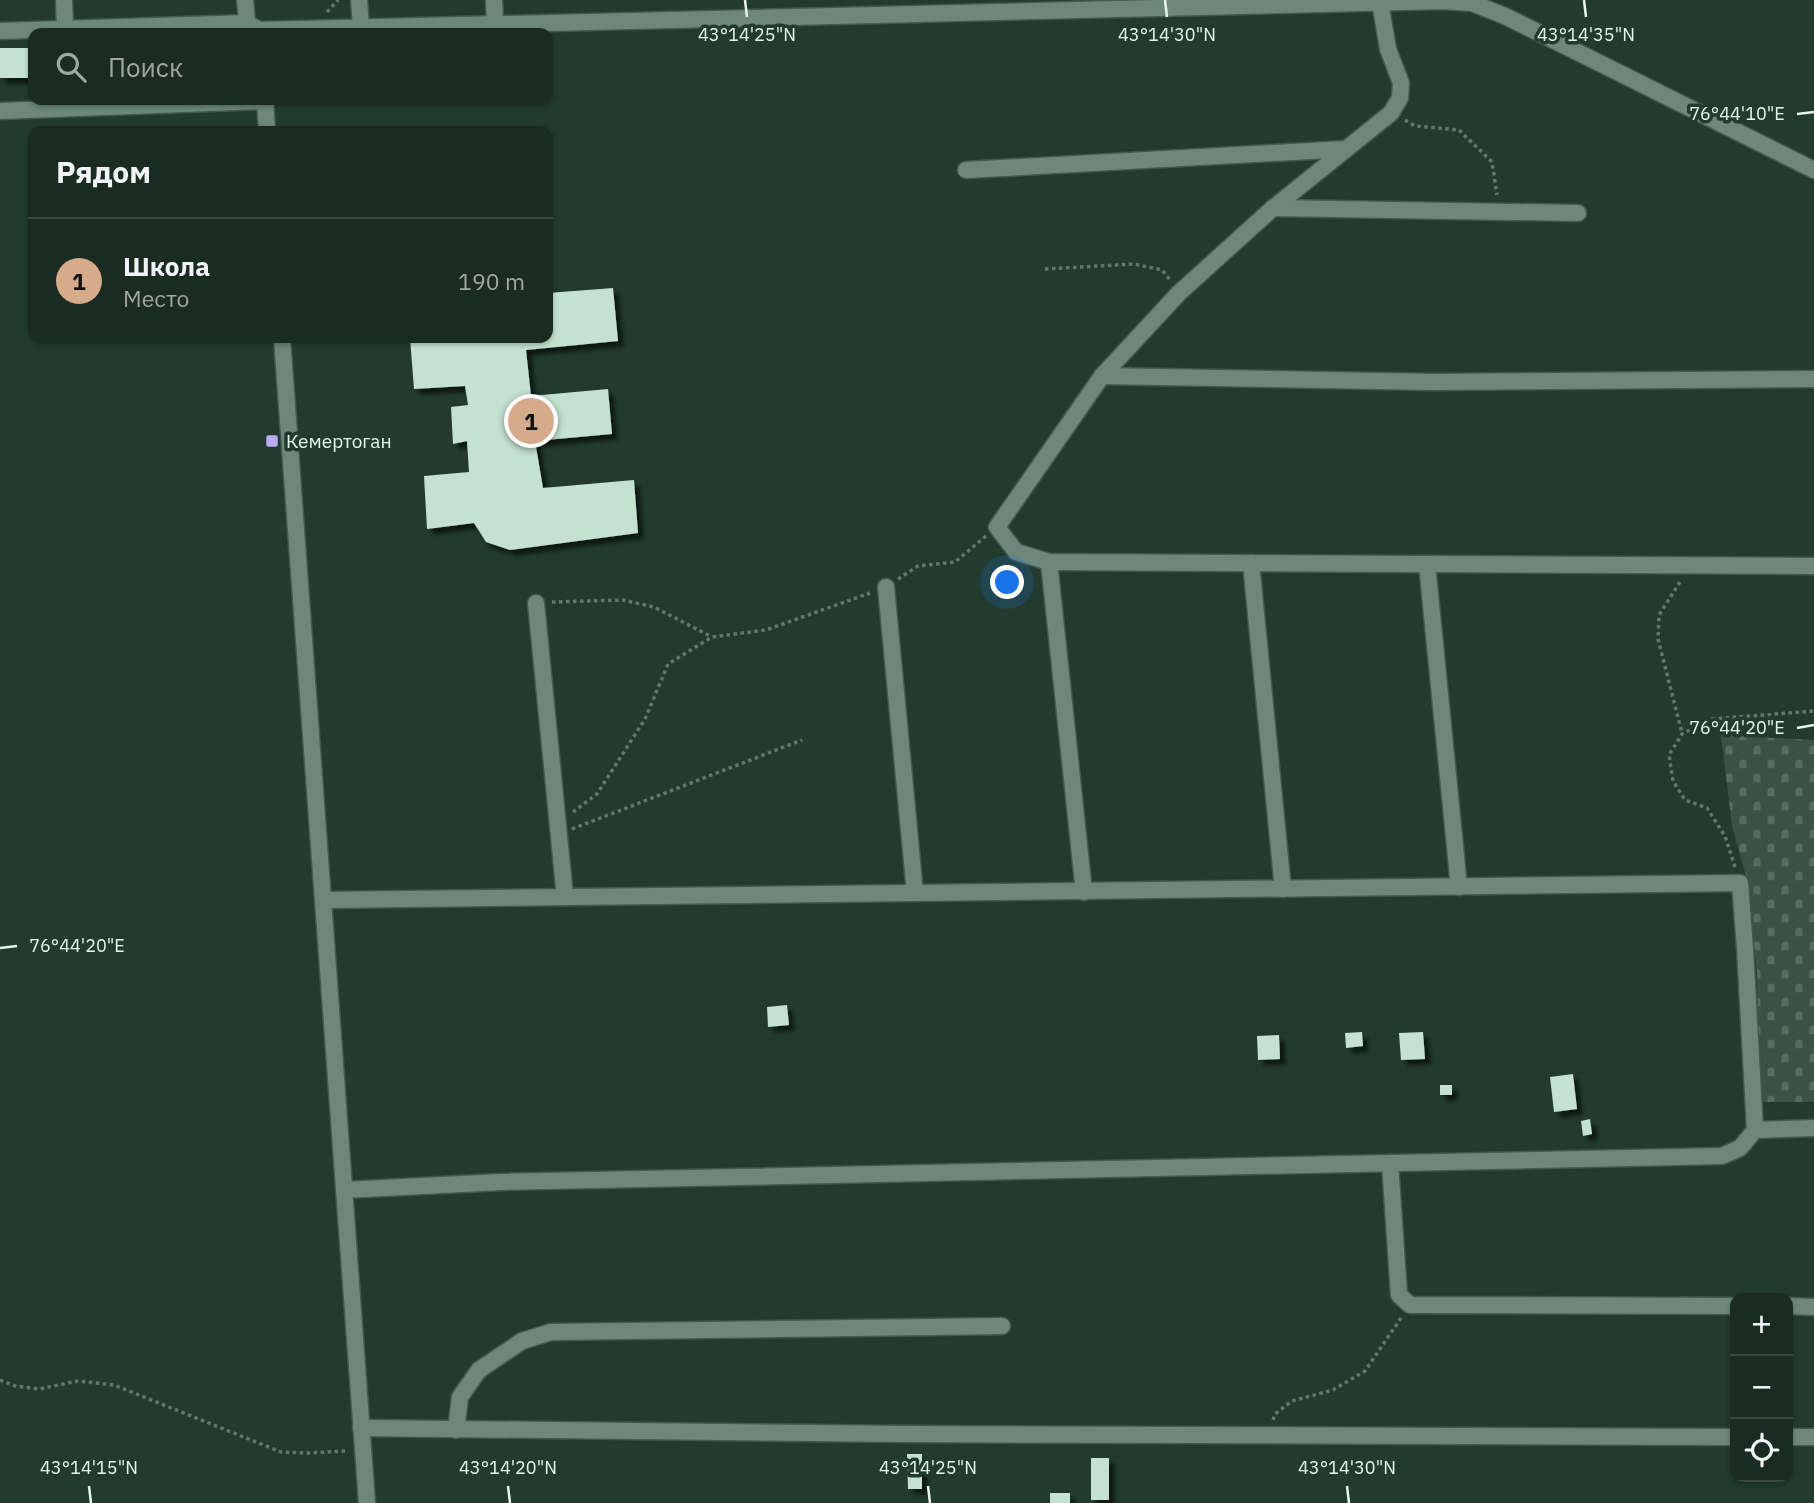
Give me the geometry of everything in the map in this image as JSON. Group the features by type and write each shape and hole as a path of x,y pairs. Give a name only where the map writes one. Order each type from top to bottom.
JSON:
{"street":[{"path":"64,0 65,28"},
{"path":"246,0 255,28"},
{"path":"359,0 361,27"},
{"path":"494,0 495,25"},
{"path":"308,28 1380,2 1472,3 1505,16 1814,170"},
{"path":"1380,2 1388,49 1401,83 1399,98 1391,113 1273,208 1179,293 1102,376 997,527 1016,552 1049,562 1814,566"},
{"path":"0,31 28,30"},
{"path":"0,111 145,105"},
{"path":"265,105 267,126"},
{"path":"966,170 1346,149"},
{"path":"1273,208 1578,213"},
{"path":"282,343 367,1503"},
{"path":"1102,376 1433,382 1814,379"},
{"path":"1049,562 1084,891"},
{"path":"1251,563 1283,889"},
{"path":"1427,564 1459,887"},
{"path":"886,587 915,894"},
{"path":"536,603 565,897"},
{"path":"324,900 1740,883 1745,948 1755,1130 1740,1148 1722,1156 501,1182 344,1190"},
{"path":"1755,1130 1814,1128"},
{"path":"1390,1163 1399,1294 1410,1305 1730,1306"},
{"path":"1793,1307 1814,1307"},
{"path":"456,1430 460,1397 479,1370 522,1341 551,1332 1002,1326"},
{"path":"361,1428 894,1434 1730,1437"},
{"path":"1793,1437 1814,1437"}],"path":[{"path":"1391,113 1415,126 1459,130 1492,162 1500,212"},
{"path":"1045,269 1135,264 1162,270 1179,293"},
{"path":"559,829 597,794 645,719 668,664 712,636 766,630 886,587 918,566 955,562 997,527"},
{"path":"1682,734 1658,639 1659,615 1690,565"},
{"path":"536,603 624,600 654,607 712,636"},
{"path":"1740,883 1725,836 1707,808 1685,800 1673,781 1669,755 1682,734 1712,719 1814,711"},
{"path":"559,829 802,740"},
{"path":"1267,1435 1275,1414 1292,1401 1333,1390 1365,1371 1410,1305"},
{"path":"0,1380 15,1386 39,1389 78,1381 114,1384 281,1452 363,1450"}],"green space":[{"path":"1721,735 1814,740 1814,1102 1759,1102 1757,971 1746,876 1732,826"}],"building":[{"path":"0,48 28,48 28,78 0,78"},
{"path":"613,288 618,341 526,350 531,396 608,389 612,434 535,441 543,488 634,480 638,533 510,550 486,542 474,523 427,529 424,476 469,472 467,441 453,444 451,407 468,405 465,386 414,389 410,343 553,343 553,293"},
{"path":"787,1005 789,1025 768,1027 767,1007"},
{"path":"1362,1032 1363,1046 1346,1048 1345,1033"},
{"path":"1423,1032 1425,1059 1401,1060 1399,1033"},
{"path":"1279,1035 1280,1059 1258,1060 1257,1036"},
{"path":"1573,1074 1577,1109 1554,1112 1550,1077"},
{"path":"1440,1085 1452,1085 1452,1095 1440,1095"},
{"path":"1590,1119 1592,1134 1583,1136 1581,1121"},
{"path":"907,1454 922,1454 922,1489 908,1489"},
{"path":"1091,1458 1109,1458 1109,1500 1091,1500"},
{"path":"1050,1493 1070,1493 1070,1503 1050,1503"}],"place":[{"name":"Школа","path":"531,421"},
{"name":"Кемертоган","path":"272,441"}]}
